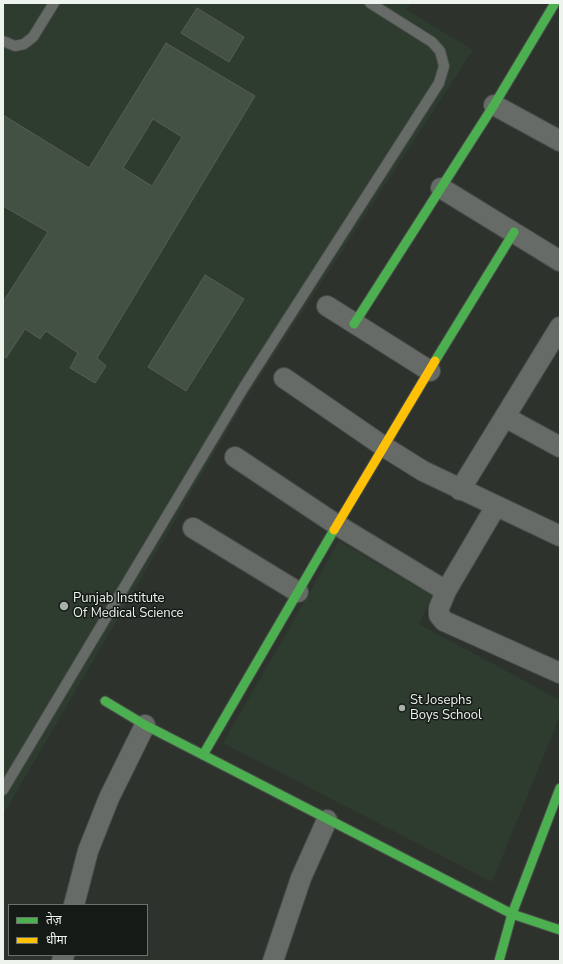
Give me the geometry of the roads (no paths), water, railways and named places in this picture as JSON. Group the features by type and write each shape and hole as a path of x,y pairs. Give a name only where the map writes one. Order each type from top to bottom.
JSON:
{"street":[{"path":"354,324 554,13"},
{"path":"494,105 560,141"},
{"path":"441,188 560,261"},
{"path":"203,755 383,446 514,232"},
{"path":"327,306 430,371"},
{"path":"460,490 560,327"},
{"path":"284,378 383,446 423,471 460,490 560,536"},
{"path":"505,417 560,447"},
{"path":"235,457 337,525 446,591"},
{"path":"496,506 446,591 439,608 439,615 444,621 560,673"},
{"path":"193,528 298,592"},
{"path":"105,701 146,725 327,820 512,914 560,930"},
{"path":"74,904 88,851 109,798 146,725"},
{"path":"500,961 512,914 560,788"},
{"path":"273,961 301,878 327,820"}],"lane":[{"path":"3,41 15,46 24,44 33,37 54,3"},
{"path":"3,790 244,387 438,83 444,66 440,51 432,42 370,3"}],"place":[{"name":"Punjab Institute Of Medical Science","path":"64,606"},
{"name":"St Josephs Boys School","path":"402,708"}]}
